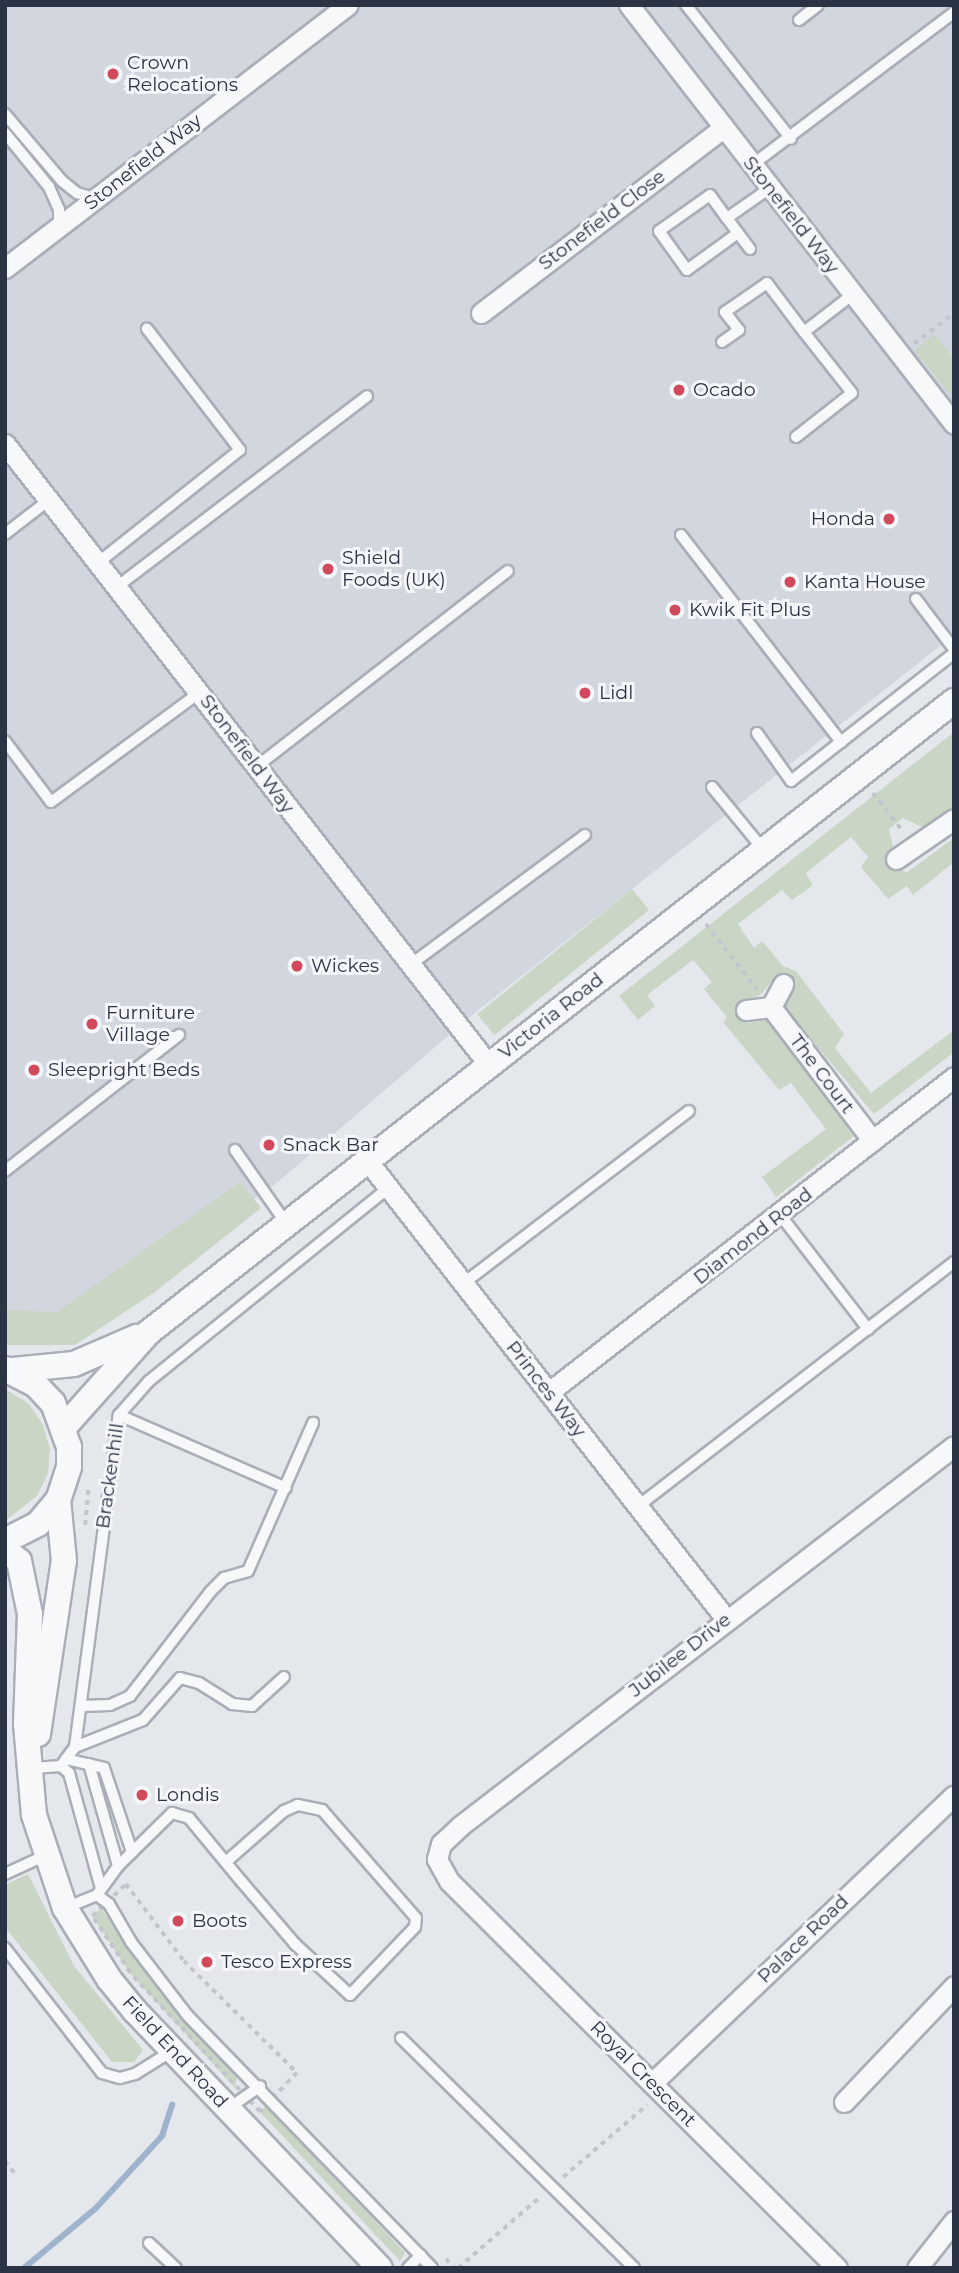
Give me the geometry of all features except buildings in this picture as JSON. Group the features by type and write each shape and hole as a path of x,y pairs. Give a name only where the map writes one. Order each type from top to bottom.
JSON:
{"street":[{"name":"Stonefield Way","path":"5,268 348,5"},
{"name":"Stonefield Way","path":"629,5 954,424"},
{"name":"Stonefield Close","path":"481,313 723,128"},
{"name":"Stonefield Way","path":"5,444 489,1065"},
{"name":"Victoria Road","path":"65,1426 149,1332 366,1159 954,701"},
{"path":"896,859 954,819"},
{"path":"746,1010 771,1007 782,984"},
{"name":"The Court","path":"771,1007 873,1141"},
{"name":"Diamond Road","path":"549,1392 781,1216 954,1077"},
{"name":"Princes Way","path":"366,1159 726,1619"},
{"name":"Victoria Road","path":"9,1370 74,1364 149,1332"},
{"path":"5,1541 38,1524 58,1500 69,1467 65,1426 44,1393 9,1370"},
{"name":"Jubilee Drive","path":"449,1881 437,1860 442,1844 460,1826 954,1446"},
{"name":"Field End Road","path":"31,1768 64,1561 58,1500"},
{"name":"Field End Road","path":"5,1550 19,1561 30,1614 32,1797 44,1856 65,1908 109,1979 172,2051 380,2268"},
{"name":"Palace Road","path":"652,2083 954,1795"},
{"name":"Royal Crescent","path":"449,1881 837,2268"},
{"path":"844,2102 954,1986"},
{"path":"917,2268 954,2221"}],"lane":[{"path":"686,5 791,139"},
{"path":"799,20 818,5"},
{"path":"752,165 791,139 954,12"},
{"path":"5,114 62,181 77,194 96,198"},
{"path":"5,133 49,187 59,209 59,227"},
{"path":"727,218 770,188"},
{"path":"738,233 687,270 659,231 710,195 750,249"},
{"path":"722,342 739,330 725,312 767,283 852,393 796,437"},
{"path":"804,332 852,295"},
{"path":"99,562 240,450 147,329"},
{"path":"118,586 367,396"},
{"path":"5,534 49,499"},
{"path":"681,535 841,742"},
{"path":"256,766 508,571"},
{"path":"757,733 791,780 954,651 916,599"},
{"path":"5,741 51,802 200,692"},
{"path":"712,787 764,849"},
{"path":"410,965 585,835"},
{"path":"5,1171 179,1035"},
{"path":"464,1283 689,1111"},
{"path":"235,1150 287,1223"},
{"name":"Brackenhill","path":"64,1763 75,1747 119,1415 131,1398 167,1366 387,1188"},
{"path":"781,1216 868,1329"},
{"path":"636,1507 954,1262"},
{"path":"119,1415 286,1488"},
{"path":"81,1706 110,1705 130,1696 210,1592 224,1578 248,1571 313,1423"},
{"path":"75,1747 143,1720 180,1678 199,1683 232,1704 252,1706 284,1677"},
{"path":"31,1768 64,1763 104,1768 113,1786 132,1852"},
{"path":"64,1763 69,1773 99,1891 131,1942 188,2016 260,2086 432,2268"},
{"path":"89,1765 118,1866"},
{"path":"65,1908 99,1891 118,1866 172,1813 189,1818 226,1862 295,1944 350,1995 415,1927 416,1918 322,1810 298,1805 284,1811 226,1862"},
{"path":"5,1874 44,1856"},
{"path":"5,1948 102,2073 120,2078 135,2074 172,2051"},
{"path":"401,2038 635,2268"},
{"path":"228,2109 260,2086"},
{"path":"149,2243 176,2268"},
{"path":"408,2268 421,2255"}],"path":[{"path":"899,356 954,313"},
{"path":"873,793 915,846"},
{"path":"706,924 771,1007"},
{"path":"85,1534 88,1482"},
{"path":"5,2161 15,2174"}],"shaded area":[{"path":"5,5 954,5 954,635 476,1012 279,1181 93,1315 5,1331"}],"green space":[{"path":"934,334 954,359 954,400 915,351"},
{"path":"954,732 954,807 926,829 903,818 889,829 894,850 886,856 906,873 954,838 954,862 913,895 907,886 888,899 861,867 868,857 851,837 806,873 813,885 792,900 782,890 738,924 754,948 762,941 783,966 796,971 844,1034 835,1048 871,1093 954,1030 954,1052 874,1114 784,1007 790,988 773,980 761,994 745,1003 748,1023 767,1020 855,1135 776,1197 762,1177 826,1129 791,1083 779,1090 723,1022 727,1017 704,989 712,982 693,960 647,995 655,1006 638,1020 619,996"},
{"path":"632,889 649,910 494,1035 477,1014"},
{"path":"240,1182 261,1208 155,1292 75,1345 5,1345 5,1310 57,1312"},
{"path":"5,1389 29,1404 43,1425 50,1449 48,1473 37,1496 5,1521"},
{"path":"28,1874 74,1966 143,2050 134,2062 112,2062 5,1927 5,1885"},
{"path":"101,1908 151,1979 238,2072 235,2088 130,1973 92,1916"},
{"path":"267,2104 405,2253 400,2261 260,2112"}],"waterway":[{"path":"24,2268 96,2208 162,2136 172,2105"}],"place":[{"name":"Crown Relocations","path":"113,74"},
{"name":"Ocado","path":"679,390"},
{"name":"Honda","path":"889,519"},
{"name":"Shield Foods (UK)","path":"328,569"},
{"name":"Kanta House","path":"790,582"},
{"name":"Kwik Fit Plus","path":"675,610"},
{"name":"Lidl","path":"585,693"},
{"name":"Wickes","path":"297,966"},
{"name":"Furniture Village","path":"92,1024"},
{"name":"Sleepright Beds","path":"34,1070"},
{"name":"Snack Bar","path":"269,1145"},
{"name":"Londis","path":"142,1795"},
{"name":"Boots","path":"178,1921"},
{"name":"Tesco Express","path":"207,1962"}]}
